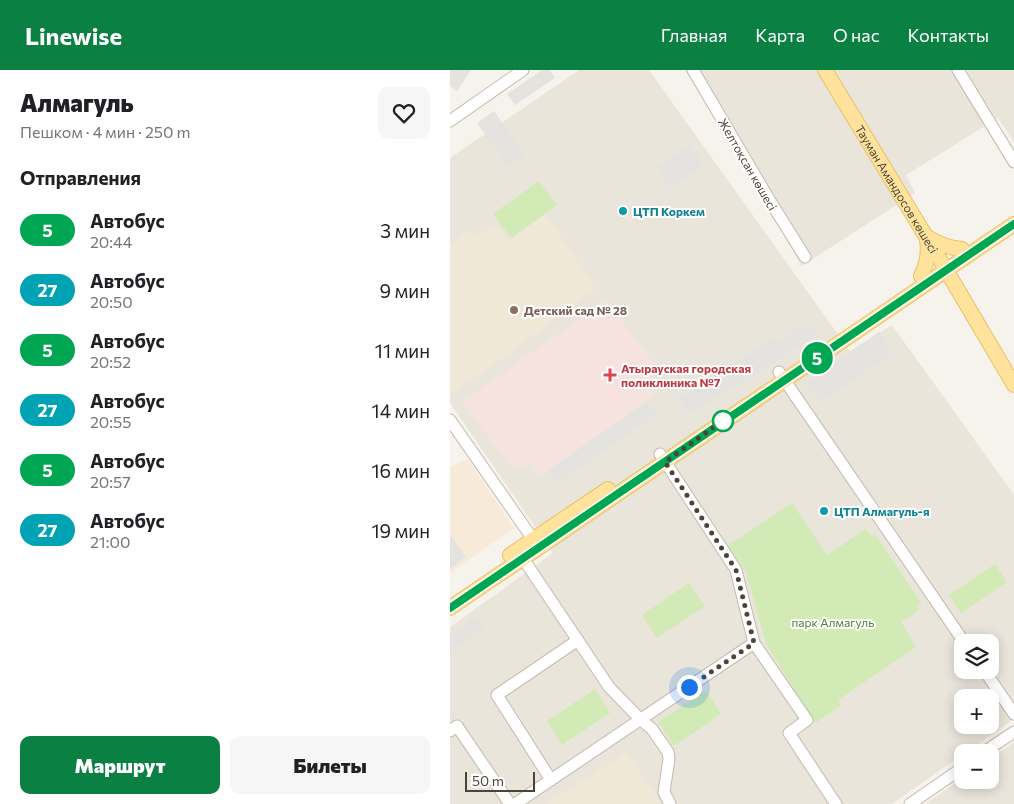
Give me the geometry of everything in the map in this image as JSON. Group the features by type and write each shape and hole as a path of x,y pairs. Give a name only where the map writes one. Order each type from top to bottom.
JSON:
{"main road":[{"name":"Тауман Амандосов көшесі","path":"825,70 1014,385"},
{"path":"450,596 536,544 944,266 1014,213"},
{"path":"926,236 938,244 964,252 1014,224"},
{"path":"923,280 929,252 926,236"},
{"path":"964,252 960,281 965,301"},
{"path":"923,280 949,287 965,301"},
{"path":"450,608 520,554"}],"street":[{"path":"450,121 523,70"},
{"name":"Желтоқсан көшесі","path":"693,70 805,257"},
{"path":"958,70 1014,162"},
{"path":"782,376 959,634"},
{"path":"450,420 536,544"},
{"path":"662,458 736,570 754,643 807,720 789,733 836,804"},
{"path":"520,554 610,687 640,720 652,729 668,752 669,758 664,792 670,804"},
{"path":"551,780 496,695 578,640"},
{"path":"515,804 754,643"},
{"path":"990,679 1014,714"},
{"path":"450,731 457,726 510,804"},
{"path":"996,744 1014,732"},
{"path":"910,804 954,774"}],"shaded area":[{"path":"450,70 471,70 457,91 450,86"},
{"path":"542,70 550,70 555,78 515,105 507,94"},
{"path":"579,70 649,70 850,351 892,325 1014,495 1014,719 999,730 999,689 954,689 954,734 993,734 978,744 954,744 954,761 892,804 450,804 450,627 553,553 450,403 450,158"},
{"path":"685,70 1014,70 1014,142 998,118 906,175 915,193 802,266"},
{"path":"494,111 525,155 508,167 477,123"},
{"path":"690,144 704,164 671,188 657,168"},
{"path":"546,214 596,289 451,395 450,244 471,230 476,237 496,223 509,241"},
{"path":"606,300 653,362 652,374 646,383 655,395 540,476 531,463 519,468 508,464 463,402"},
{"path":"811,324 818,334 750,379 738,361 773,337 777,342 797,328 800,331"},
{"path":"879,332 893,353 820,403 806,383"},
{"path":"735,363 745,379 689,414 679,398"},
{"path":"647,401 657,414 559,483 549,470"},
{"path":"467,459 514,528 450,573 450,467"},
{"path":"452,537 466,557 450,569 450,538"},
{"path":"477,616 485,627 450,652 450,635"},
{"path":"1014,742 1014,804 925,804 954,784 954,789 999,789 999,753"},
{"path":"626,753 661,804 547,804"}],"green space":[{"path":"539,181 557,205 511,238 493,214"},
{"name":"парк Алмагуль","path":"792,503 827,555 866,529 871,536 875,534 921,603 917,606 919,610 901,622 916,647 838,700 841,706 815,723 766,644 745,569 727,546"},
{"path":"995,564 1007,582 961,613 949,595"},
{"path":"689,583 705,606 657,638 642,615"},
{"path":"595,689 610,713 562,745 547,721"},
{"path":"706,690 721,714 674,746 658,722"}],"bus line":[{"name":"5","path":"450,608 665,462 694,440 1014,224"}],"place":[{"name":"ЦТП Коркем","path":"623,211"},
{"name":"Детский сад № 28","path":"514,310"},
{"name":"Атырауская городская поликлиника №7","path":"610,375"},
{"name":"ЦТП Алмагуль-я","path":"824,511"}],"route":[{"path":"689,687 754,643 736,570 665,462 723,421"}]}
